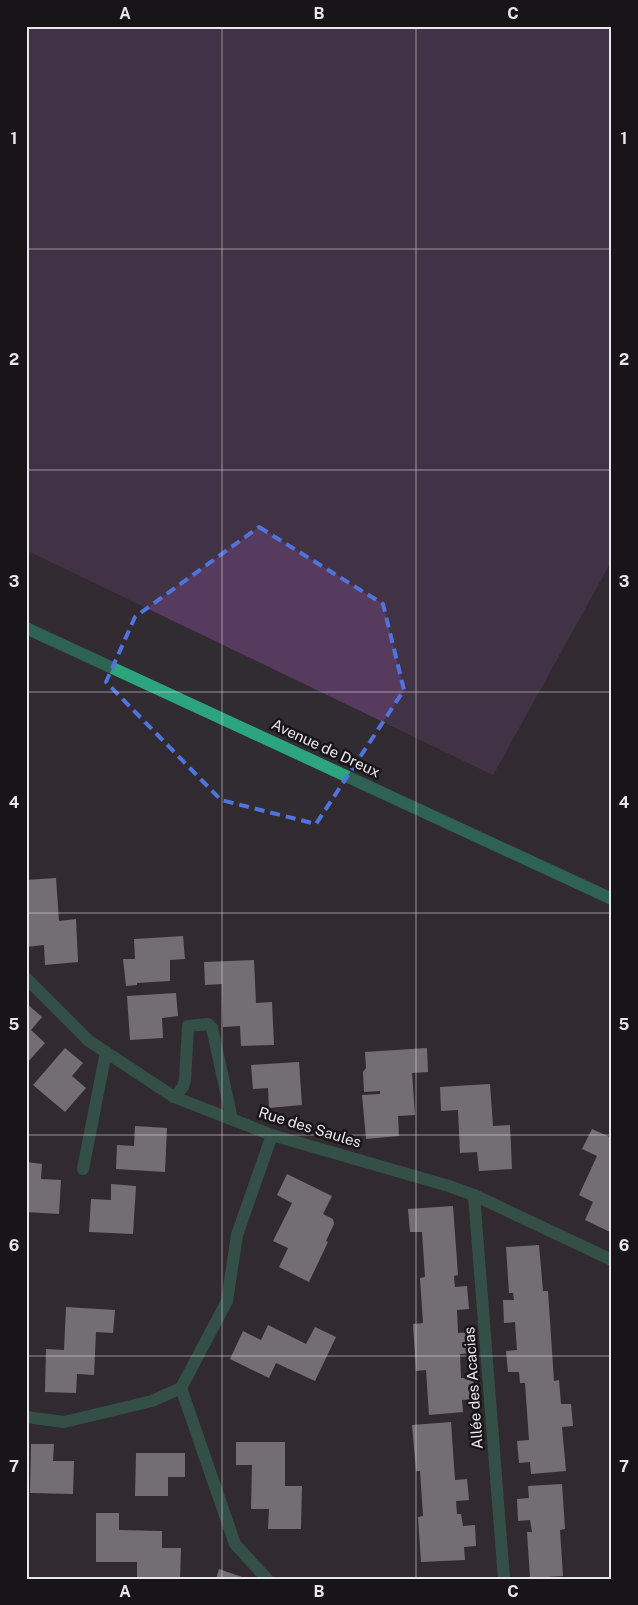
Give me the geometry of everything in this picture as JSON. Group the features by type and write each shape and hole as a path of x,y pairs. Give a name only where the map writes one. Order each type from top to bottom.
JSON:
{"main road":[{"name":"Avenue de Dreux","path":"26,628 612,899"}],"street":[{"name":"Rue des Saules","path":"26,978 89,1041 174,1097 272,1135 449,1186 612,1260"},
{"path":"174,1097 183,1087 185,1080 188,1026 208,1024 212,1028 232,1119"},
{"path":"83,1169 106,1052"},
{"path":"26,1416 64,1422 152,1401 181,1388 227,1300 237,1235 272,1135"},
{"name":"Allée des Acacias","path":"474,1196 504,1579"},
{"path":"181,1388 235,1544 267,1579"}],"highlighted area":[{"path":"259,527 383,604 404,690 316,824 221,800 106,682 135,617"}],"shaded area":[{"path":"26,26 612,26 612,560 493,775 26,550"}],"building":[{"path":"56,878 59,921 76,919 78,962 45,965 44,945 27,947 26,880"},
{"path":"183,936 185,959 170,960 170,981 137,983 137,985 126,986 123,959 135,959 134,939"},
{"path":"254,960 256,1003 272,1002 274,1045 241,1046 240,1026 223,1027 222,984 205,985 204,962"},
{"path":"176,993 178,1016 162,1018 163,1038 130,1040 127,996"},
{"path":"26,1003 42,1017 31,1030 45,1043 26,1064"},
{"path":"65,1048 83,1063 72,1076 86,1088 65,1112 33,1085"},
{"path":"427,1048 428,1072 412,1073 415,1115 398,1116 399,1136 366,1139 362,1095 380,1094 380,1091 364,1092 365,1052"},
{"path":"299,1062 302,1105 269,1108 268,1088 253,1089 251,1065"},
{"path":"490,1084 493,1126 510,1125 512,1169 479,1171 477,1152 460,1153 458,1110 441,1111 440,1087"},
{"path":"135,1126 167,1128 165,1172 116,1169 117,1145 134,1146"},
{"path":"592,1129 612,1138 612,1233 585,1220 593,1202 579,1195 597,1156 582,1149"},
{"path":"26,1162 42,1164 41,1179 61,1180 59,1214 26,1212"},
{"path":"287,1174 332,1196 323,1214 333,1219 334,1224 326,1241 328,1242 309,1282 279,1267 288,1248 273,1241 292,1203 277,1195"},
{"path":"111,1184 136,1186 133,1234 89,1232 91,1199 111,1200"},
{"path":"453,1206 458,1275 454,1276 455,1287 467,1286 469,1309 457,1310 458,1333 471,1332 472,1353 460,1354 461,1378 473,1378 475,1399 462,1400 463,1412 429,1415 426,1370 416,1371 413,1324 423,1323 420,1278 425,1277 422,1232 410,1232 408,1209"},
{"path":"539,1245 543,1291 548,1291 554,1381 559,1380 561,1404 571,1404 573,1426 562,1427 566,1471 531,1474 530,1462 519,1463 517,1441 529,1440 525,1383 520,1383 519,1372 508,1372 506,1351 517,1350 515,1322 504,1323 503,1300 514,1300 513,1293 509,1293 506,1247"},
{"path":"66,1307 115,1310 113,1333 96,1332 94,1375 77,1374 76,1393 45,1392 46,1349 64,1350"},
{"path":"268,1325 306,1344 315,1327 336,1337 315,1381 276,1363 269,1378 230,1359 243,1331 261,1340"},
{"path":"451,1422 455,1480 467,1479 469,1500 456,1501 457,1514 461,1514 463,1526 475,1525 476,1546 464,1547 465,1560 421,1562 418,1517 423,1516 420,1471 416,1471 412,1425"},
{"path":"236,1442 285,1442 285,1486 302,1486 301,1529 268,1529 269,1509 251,1509 252,1465 236,1465"},
{"path":"31,1444 54,1444 53,1461 74,1461 73,1494 30,1493"},
{"path":"136,1453 185,1453 185,1477 168,1477 168,1496 135,1496"},
{"path":"562,1484 565,1529 560,1530 563,1576 530,1578 527,1532 532,1532 530,1520 518,1521 517,1499 529,1498 528,1486"},
{"path":"96,1513 119,1513 119,1530 162,1531 162,1548 181,1548 180,1579 137,1579 137,1562 96,1562"},
{"path":"219,1569 242,1577 241,1579 216,1579"}]}
